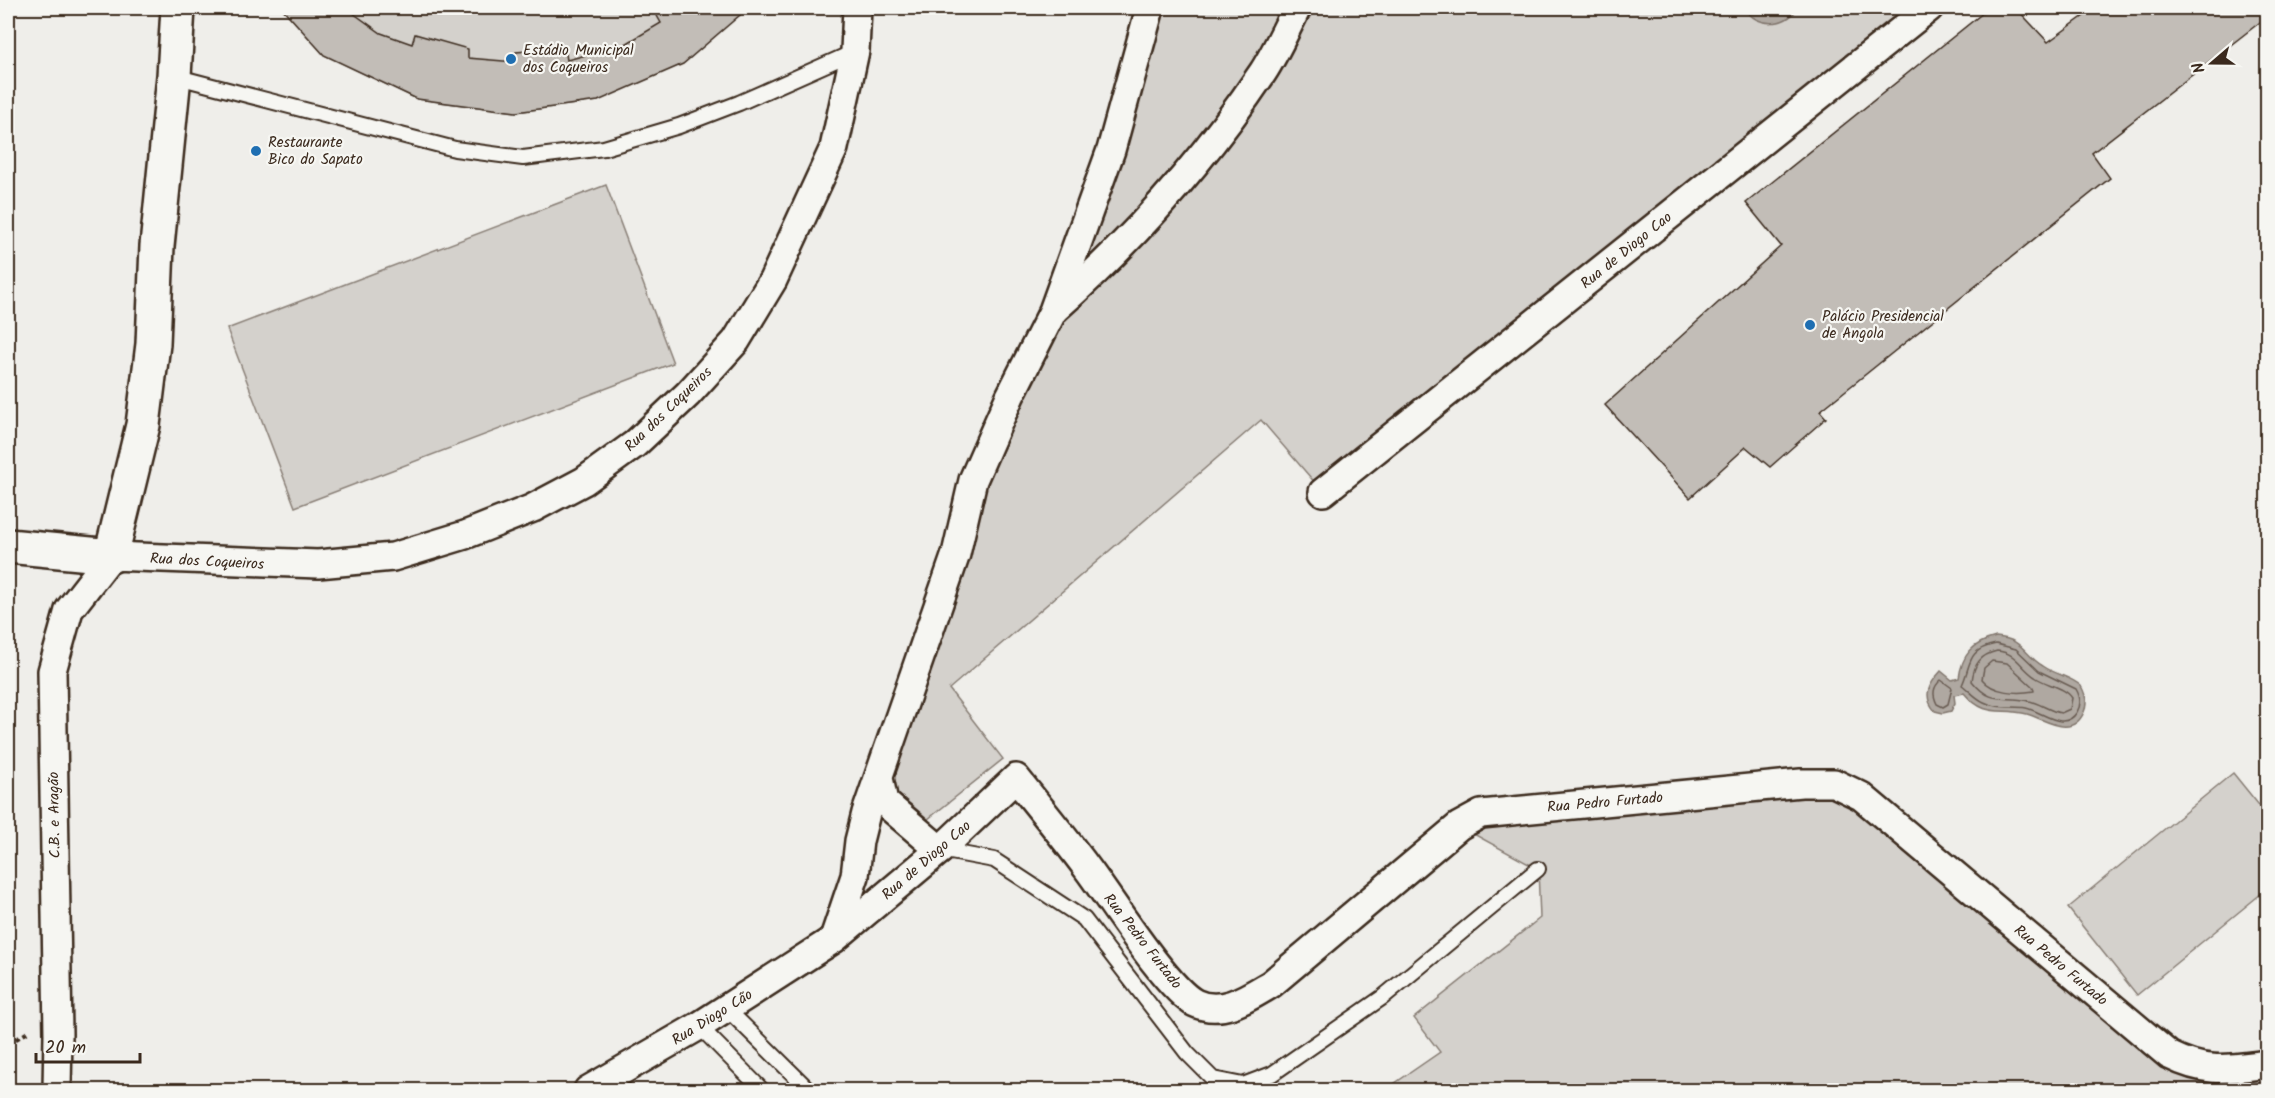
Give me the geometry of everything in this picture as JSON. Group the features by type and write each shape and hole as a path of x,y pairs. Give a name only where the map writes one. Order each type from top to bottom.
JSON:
{"street":[{"path":"8,546 111,556 143,425 153,344 157,246 174,76 177,8"},
{"name":"Rua dos Coqueiros","path":"111,556 318,564 393,557 465,535 513,516 584,481 635,444 688,394 736,341 773,280 834,148 855,51 857,8"},
{"path":"834,939 855,876 859,841 866,813 956,554 973,480 1010,396 1053,311 1111,150 1150,8"},
{"path":"1053,311 1107,263 1205,152 1264,70 1297,8"},
{"name":"Rua de Diogo Cao","path":"1323,492 1929,8"},
{"name":"C.B. e Aragão","path":"57,1090 52,671 69,610 111,556"},
{"path":"879,778 884,802 940,850"},
{"name":"Rua de Diogo Cao","path":"834,939 940,850 1016,778"},
{"name":"Rua Pedro Furtado","path":"1016,778 1171,982 1195,1003 1220,1008 1245,999 1271,984 1459,826 1481,814 1801,783 1834,783 1861,796 2169,1055 2193,1067 2216,1069 2268,1064"},
{"name":"Rua Diogo Cão","path":"588,1090 728,1009 834,939"}],"lane":[{"path":"174,76 455,149 523,158 604,148 679,126 739,103 855,51"},
{"path":"940,850 994,860 1084,919 1187,1053 1214,1078 1243,1085 1272,1074 1383,997 1538,869"},
{"path":"728,1009 809,1090"},
{"path":"699,1026 762,1090"}],"shaded area":[{"name":"Estádio Municipal dos Coqueiros","path":"282,8 745,8 740,15 598,101 516,112 417,99 324,55"},
{"path":"1150,8 1929,8 1323,492 1261,420 949,689 1003,759 928,819 879,778 1010,396"},
{"path":"606,185 673,363 295,507 227,329"},
{"path":"2233,773 2267,815 2267,889 2137,995 2068,908"},
{"path":"1834,783 2169,1055 2268,1064 2267,1090 1385,1090 1440,1052 1414,1018 1540,918 1538,869 1459,826"}],"water":[{"path":"1744,8 1798,8 1786,19 1771,23 1757,19"},
{"path":"1996,637 2018,644 2043,666 2081,686 2086,702 2079,720 2073,725 2065,726 2027,714 1994,711 1979,706 1964,693 1954,695 1955,703 1951,711 1943,713 1935,711 1928,695 1930,685 1941,671 1952,680 1959,678 1960,670 1970,651 1981,643"}],"building":[{"name":"Estádio Municipal dos Coqueiros","path":"282,8 346,8 381,33 412,44 415,34 468,49 468,58 515,62 516,52 565,48 567,60 624,45 661,23 656,14 665,8 745,8 740,15 683,64 598,101 516,112 417,99 324,55"},
{"name":"Palácio Presidencial de Angola","path":"1989,8 2016,8 2048,42 2095,8 2268,8 2268,16 2092,153 2110,178 1820,411 1826,418 1770,467 1746,447 1690,498 1605,405 1781,246 1746,203"}],"place":[{"name":"Estádio Municipal dos Coqueiros","path":"511,59"},
{"name":"Restaurante Bico do Sapato","path":"256,151"},
{"name":"Palácio Presidencial de Angola","path":"1810,325"}]}
